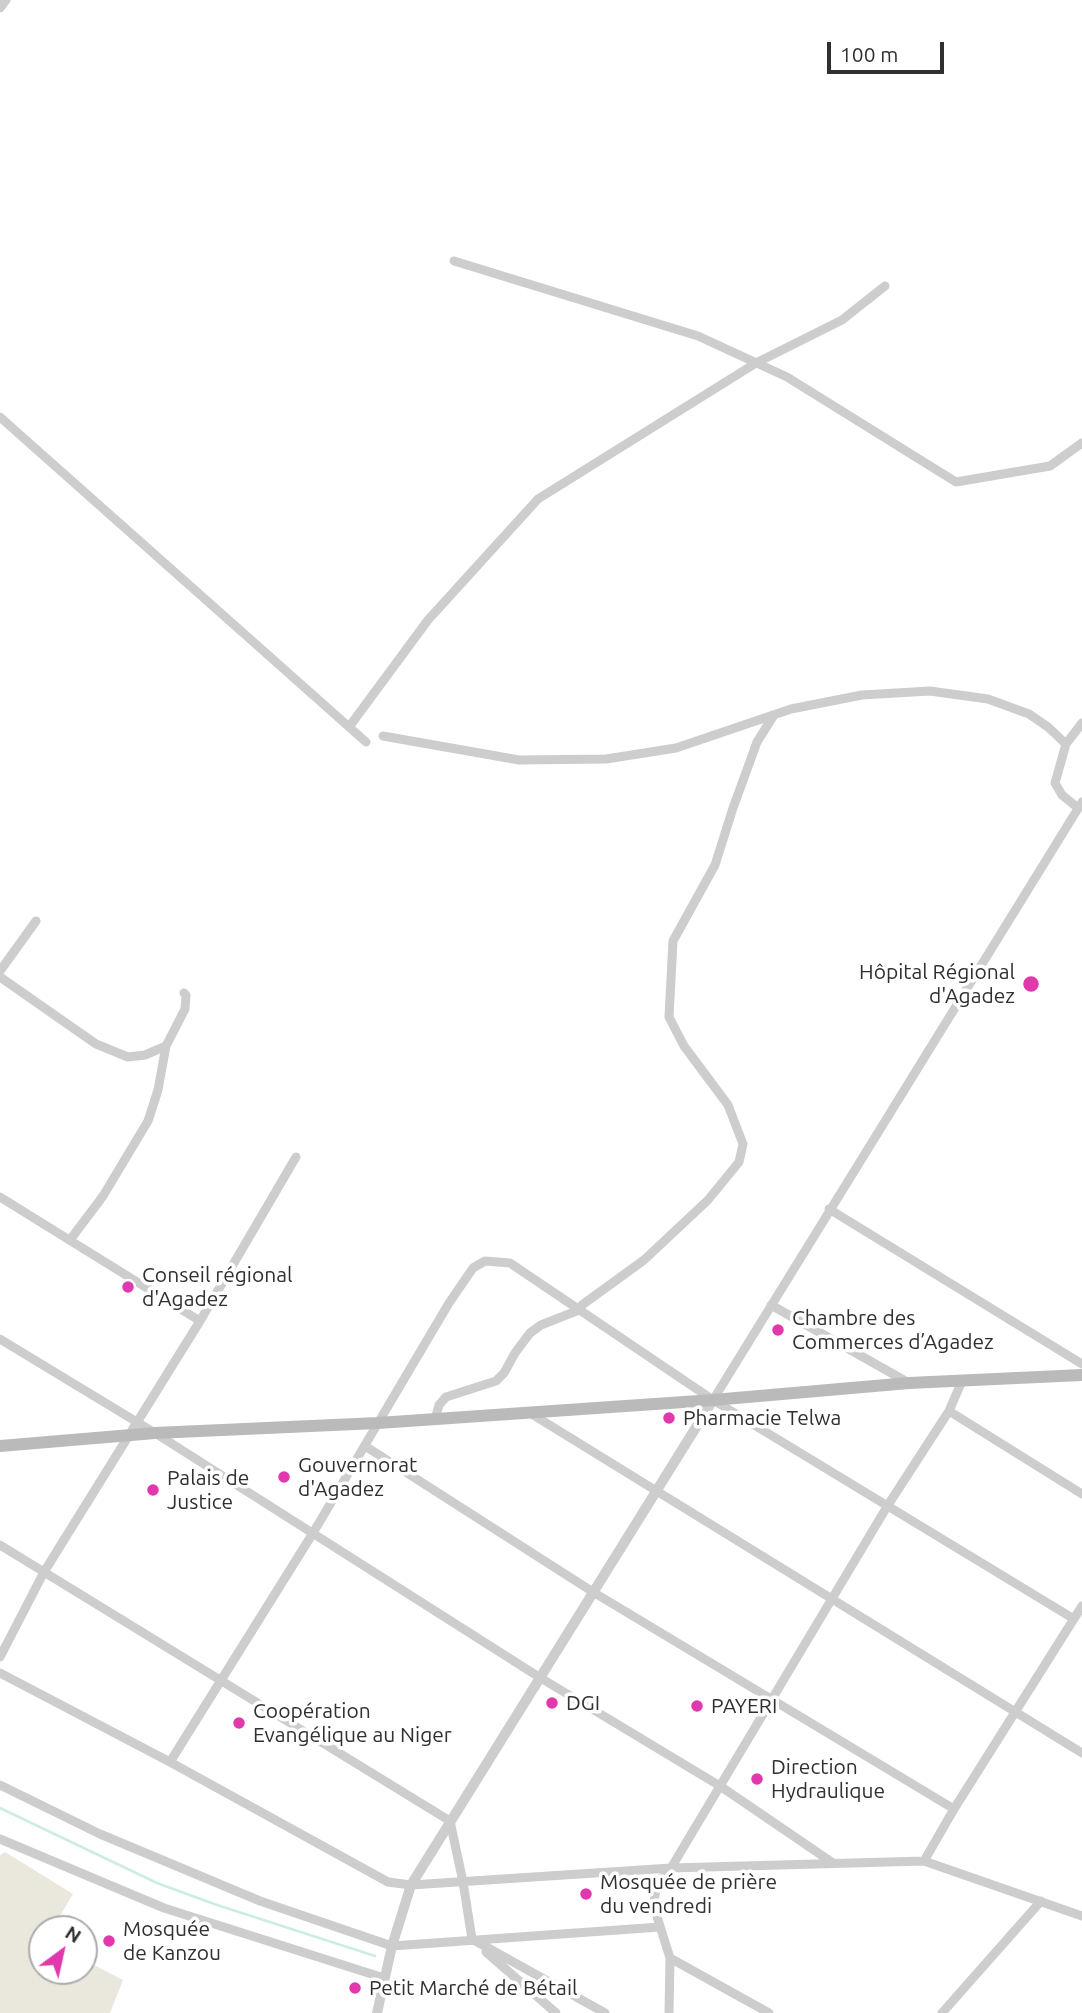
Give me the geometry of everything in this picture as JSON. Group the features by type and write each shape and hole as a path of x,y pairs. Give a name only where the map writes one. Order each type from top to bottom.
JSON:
{"main road":[{"path":"0,1446 134,1429 155,1433 378,1423 713,1400 909,1383 1082,1375"}],"street":[{"path":"0,9 6,0"},
{"path":"454,261 698,336 787,377 956,482 1050,466 1082,443"},
{"path":"349,727 428,620 538,499 756,363 842,320 885,286"},
{"path":"0,416 366,742"},
{"path":"383,736 519,760 606,759 676,748 791,709 862,695 930,691 988,699 1029,714 1066,744"},
{"path":"435,1419 439,1405 446,1397 496,1381 530,1333 541,1325 579,1310 582,1305 644,1260 708,1200 739,1162 743,1144 728,1105 684,1046 669,1017 673,941 715,865 757,742 774,715"},
{"path":"377,2013 384,1978 411,1885 1080,805 1062,795 1055,783 1066,744 1082,723"},
{"path":"0,971 36,921"},
{"path":"0,977 96,1044 128,1057 145,1055 166,1046"},
{"path":"70,1240 103,1196 148,1121 158,1090 166,1046 185,1009 184,993"},
{"path":"0,1657 44,1572 200,1321 296,1157"},
{"path":"0,1197 200,1321"},
{"path":"830,1209 1082,1364"},
{"path":"170,1762 313,1532 449,1303 473,1269 485,1261 510,1263 713,1400 1074,1619"},
{"path":"771,1305 909,1383"},
{"path":"0,1339 134,1429"},
{"path":"669,2013 670,1958 654,1907 656,1884 671,1868 888,1505 948,1411 962,1381"},
{"path":"948,1411 1082,1494"},
{"path":"529,1412 1082,1753"},
{"path":"155,1433 539,1677 720,1786 835,1864"},
{"path":"365,1446 593,1592 954,1809"},
{"path":"0,1545 450,1821 472,1940 556,2013"},
{"path":"925,1861 954,1809 1082,1606"},
{"path":"0,1673 170,1762 388,1882 411,1885 671,1868 925,1861 1082,1916"},
{"path":"0,1785 100,1834 260,1901 393,1946 660,1927"},
{"path":"0,1839 164,1909 384,1978"},
{"path":"942,2013 1041,1901"},
{"path":"472,1940 605,2013"},
{"path":"670,1958 769,2013"}],"shaded area":[{"path":"5,1852 73,1894 60,1915 28,1915 28,1985 98,1985 98,1967 123,1980 110,2013 0,2013 0,1855"}],"waterway":[{"path":"0,1808 157,1883 375,1956"}],"place":[{"name":"Hôpital Régional d'Agadez","path":"1031,984"},
{"name":"Conseil régional d'Agadez","path":"128,1287"},
{"name":"Chambre des Commerces d’Agadez","path":"778,1330"},
{"name":"Pharmacie Telwa","path":"669,1418"},
{"name":"Gouvernorat d'Agadez","path":"284,1477"},
{"name":"Palais de Justice","path":"153,1490"},
{"name":"DGI","path":"552,1703"},
{"name":"PAYERI","path":"697,1706"},
{"name":"Coopération Evangélique au Niger","path":"239,1723"},
{"name":"Direction Hydraulique","path":"757,1779"},
{"name":"Mosquée de prière du vendredi","path":"586,1894"},
{"name":"Mosquée de Kanzou","path":"109,1941"},
{"name":"Petit Marché de Bétail","path":"355,1988"}]}
